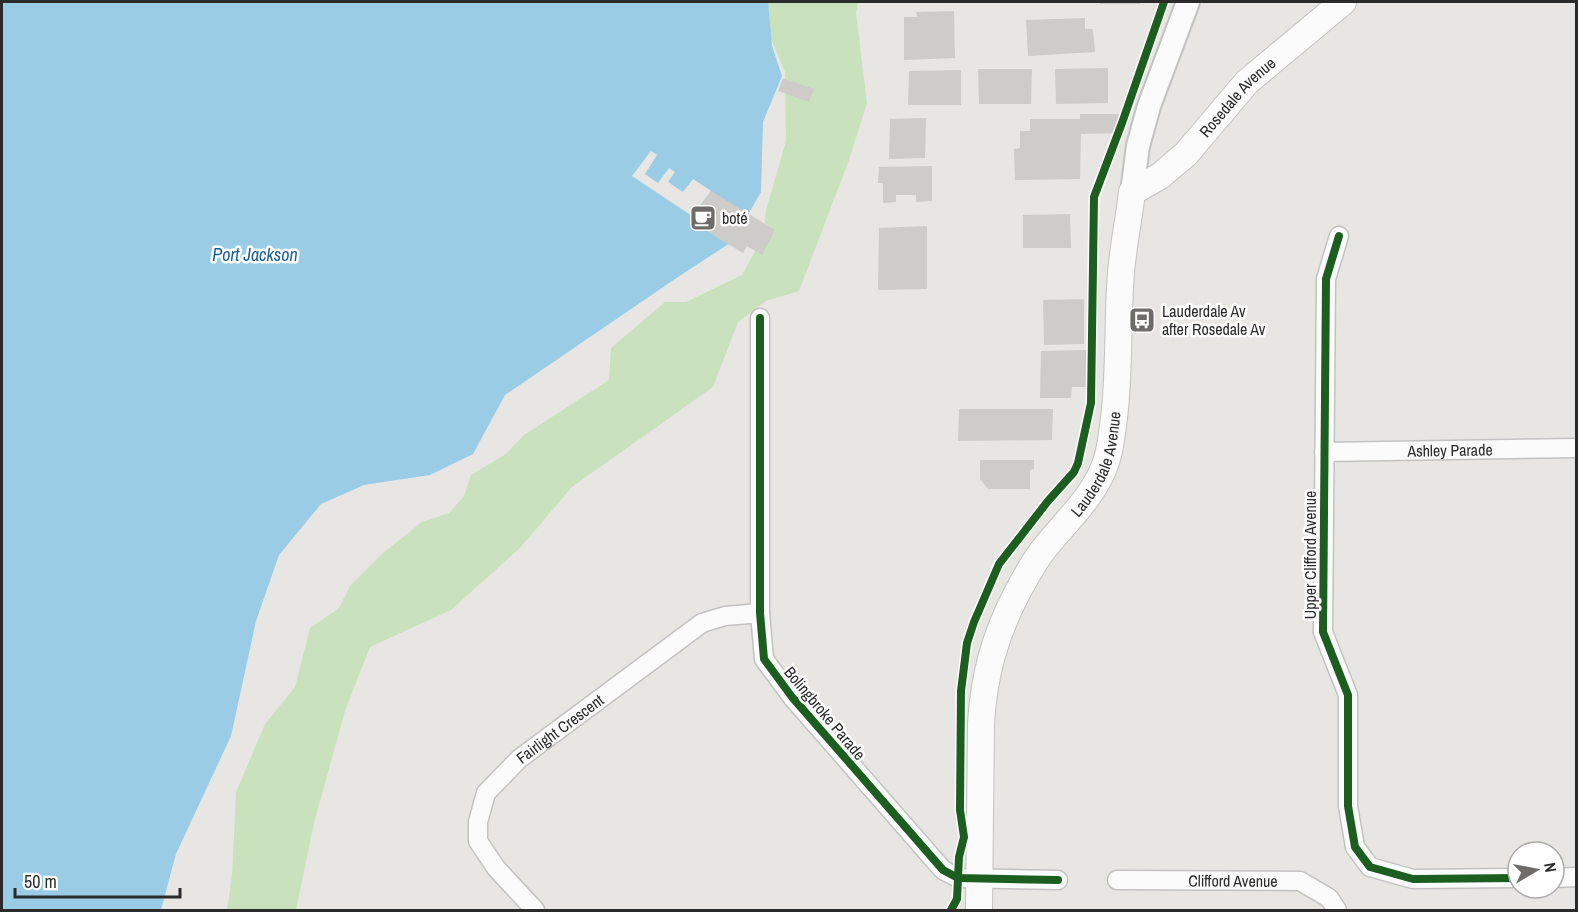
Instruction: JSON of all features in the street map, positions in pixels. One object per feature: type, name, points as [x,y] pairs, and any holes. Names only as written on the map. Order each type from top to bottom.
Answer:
[{"type":"main road","name":"Rosedale Avenue","points":[[1132,192],[1160,176],[1186,154],[1247,82],[1343,2]]},
{"type":"main road","name":"Lauderdale Avenue","points":[[979,910],[981,723],[990,657],[1000,630],[1027,575],[1042,552],[1081,505],[1100,477],[1106,462],[1111,443],[1118,390],[1121,273],[1132,192]]},
{"type":"street","name":"Lauderdale Avenue","points":[[1132,192],[1138,146],[1149,106],[1188,2]]},
{"type":"street","name":"Upper Clifford Avenue","points":[[1339,236],[1326,279],[1323,632],[1348,695],[1348,806],[1355,847],[1370,867],[1413,879],[1506,878]]},
{"type":"street","name":"Bolingbroke Parade","points":[[760,318],[760,613],[764,659],[792,697],[943,870],[958,878],[1058,880]]},
{"type":"street","name":"Ashley Parade","points":[[1324,452],[1576,448]]},
{"type":"street","name":"Fairlight Crescent","points":[[535,910],[496,868],[478,841],[478,822],[486,793],[519,759],[702,623],[725,616],[760,613]]},
{"type":"street","name":"Clifford Avenue","points":[[1116,880],[1300,880],[1329,898],[1337,910]]},
{"type":"green space","points":[[762,2],[858,2],[856,13],[867,103],[849,160],[799,291],[766,301],[738,322],[713,387],[572,487],[520,548],[451,610],[370,647],[345,711],[314,823],[296,910],[227,910],[232,875],[236,792],[265,724],[295,687],[310,628],[339,608],[350,586],[384,552],[422,522],[449,513],[464,496],[471,475],[506,454],[524,435],[609,380],[611,348],[665,302],[686,302],[742,275],[764,235],[766,210],[786,141],[785,72],[765,25]]},
{"type":"water","name":"Port Jackson","points":[[2,2],[768,2],[772,46],[782,76],[763,122],[761,192],[733,241],[505,395],[473,454],[430,475],[364,485],[321,504],[279,555],[256,621],[231,736],[176,854],[161,910],[2,910]]},
{"type":"pier","points":[[651,151],[657,155],[645,174],[658,183],[669,168],[675,172],[668,182],[683,192],[693,179],[711,191],[692,216],[632,176]]},
{"type":"building","points":[[1100,2],[1140,2],[1140,4],[1100,4]]},
{"type":"building","points":[[954,11],[955,58],[904,60],[904,17],[917,17],[916,12]]},
{"type":"building","points":[[1085,18],[1085,29],[1093,29],[1095,52],[1028,56],[1026,20]]},
{"type":"building","points":[[1108,68],[1108,103],[1056,104],[1055,69]]},
{"type":"building","points":[[978,69],[1032,69],[1031,104],[979,104]]},
{"type":"building","points":[[961,70],[961,105],[908,105],[909,71]]},
{"type":"building","points":[[783,78],[814,89],[809,102],[778,91]]},
{"type":"building","points":[[1080,114],[1119,114],[1117,133],[1081,134],[1080,179],[1015,180],[1014,149],[1020,148],[1020,131],[1030,131],[1030,119],[1080,119]]},
{"type":"building","points":[[926,118],[925,158],[889,159],[890,119]]},
{"type":"building","points":[[932,166],[932,201],[916,202],[916,195],[896,195],[896,202],[883,203],[883,183],[878,183],[879,167]]},
{"type":"building","points":[[711,191],[775,230],[762,255],[747,246],[743,253],[690,221]]},
{"type":"building","points":[[1070,214],[1071,248],[1023,248],[1023,215]]},
{"type":"building","points":[[927,226],[927,289],[878,290],[879,228]]},
{"type":"building","points":[[1084,299],[1084,344],[1044,345],[1043,300]]},
{"type":"building","points":[[1088,350],[1087,387],[1072,387],[1071,398],[1040,398],[1041,351]]},
{"type":"building","points":[[959,409],[1053,409],[1052,440],[958,441]]},
{"type":"building","points":[[980,460],[1034,460],[1034,469],[1030,470],[1030,489],[988,489],[980,479]]},
{"type":"cycle path","points":[[951,910],[957,899],[959,857],[964,837],[960,810],[961,691],[967,643],[999,564],[1048,501],[1074,472],[1078,463],[1091,403],[1094,197],[1164,2]]},
{"type":"cycle path","points":[[1339,236],[1326,279],[1323,632],[1348,695],[1348,806],[1355,847],[1370,867],[1413,879],[1506,878]]},
{"type":"cycle path","points":[[760,318],[760,613],[764,659],[792,697],[943,870],[958,878],[1058,880]]},
{"type":"place","name":"boté","points":[[703,218]]},
{"type":"place","name":"Lauderdale Av after Rosedale Av","points":[[1142,320]]}]
